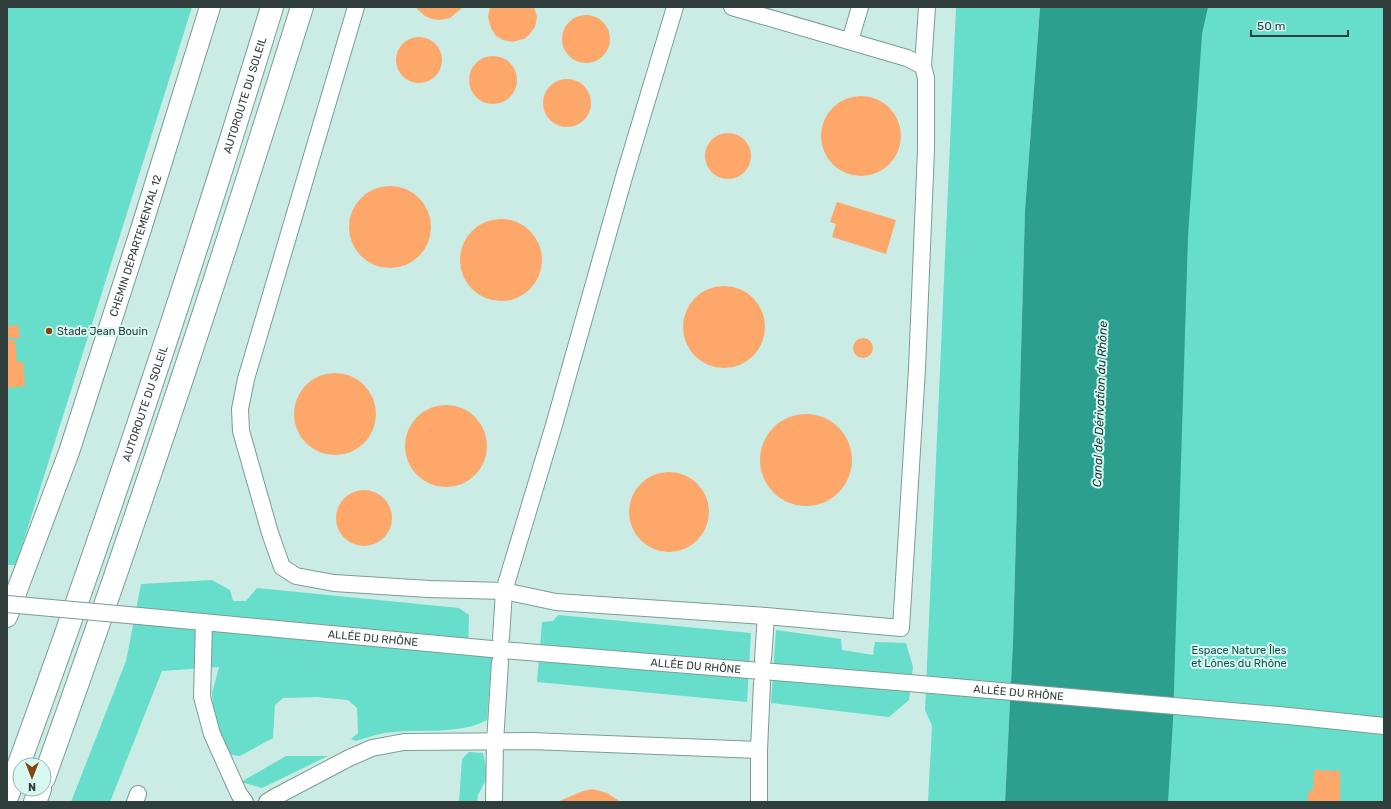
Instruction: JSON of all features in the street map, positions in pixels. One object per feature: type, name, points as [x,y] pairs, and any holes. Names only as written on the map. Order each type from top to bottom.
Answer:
[{"type":"highway","name":"AUTOROUTE DU SOLEIL","points":[[7,796],[67,629],[164,346],[272,7]]},
{"type":"highway","points":[[51,757],[160,446],[233,227],[302,7]]},
{"type":"main road","name":"CHEMIN DÉPARTEMENTAL 12","points":[[7,617],[69,452],[141,229],[210,7]]},
{"type":"street","points":[[356,7],[246,379],[240,409],[241,431],[270,533],[282,567],[296,576],[334,583],[429,589],[504,591],[556,602],[766,616],[901,628],[916,376],[925,173],[926,78],[923,66],[927,7]]},
{"type":"street","points":[[502,638],[504,591],[552,432],[624,177],[675,7]]},
{"type":"street","points":[[732,7],[907,58],[923,66]]},
{"type":"street","points":[[850,41],[860,7]]},
{"type":"street","name":"ALLÉE DU RHÔNE","points":[[7,604],[502,650],[908,683],[1384,726]]},
{"type":"street","points":[[763,659],[766,616]]},
{"type":"street","points":[[204,622],[202,696],[212,734],[239,794],[245,802]]},
{"type":"street","points":[[494,802],[495,742],[500,662]]},
{"type":"street","points":[[758,802],[762,683]]},
{"type":"street","points":[[267,802],[349,758],[372,748],[404,742],[531,741],[759,750]]},
{"type":"green space","name":"Stade Jean Bouin","points":[[7,7],[192,7],[16,565],[7,565]]},
{"type":"green space","points":[[956,7],[1040,7],[1025,210],[1013,642],[1005,802],[928,802],[932,726],[925,710]]},
{"type":"green space","name":"Espace Nature Îles et Lônes du Rhône","points":[[1131,7],[1384,7],[1384,802],[1088,802]]},
{"type":"green space","points":[[212,580],[230,590],[233,601],[246,601],[257,588],[459,608],[469,615],[468,654],[492,655],[487,720],[463,728],[437,731],[384,733],[355,741],[351,739],[358,733],[357,708],[348,700],[317,697],[283,698],[275,705],[273,738],[240,756],[224,754],[214,725],[212,693],[219,667],[162,671],[110,802],[71,802],[126,661],[141,584]]},
{"type":"green space","points":[[558,615],[751,633],[747,702],[537,682],[542,622],[553,621]]},
{"type":"green space","points":[[776,630],[841,639],[842,650],[873,655],[875,642],[906,643],[913,667],[909,700],[889,717],[771,703]]},
{"type":"green space","points":[[469,752],[483,753],[488,776],[478,795],[477,802],[459,802],[462,759]]},
{"type":"green space","points":[[286,756],[328,756],[262,788],[241,782]]},
{"type":"water","name":"Canal de Dérivation du Rhône","points":[[1040,7],[1208,7],[1202,34],[1188,236],[1173,721],[1168,802],[1005,802],[1013,642],[1025,210]]},
{"type":"building","points":[[415,7],[463,7],[450,18],[439,20],[425,16]]},
{"type":"building","points":[[490,7],[534,7],[537,17],[535,27],[524,39],[512,42],[503,40],[496,36],[491,28],[488,17]]},
{"type":"building","points":[[581,15],[591,15],[600,19],[606,25],[610,34],[610,44],[606,53],[600,59],[591,63],[581,63],[572,59],[566,53],[562,44],[562,34],[566,25],[572,19]]},
{"type":"building","points":[[419,37],[432,41],[438,47],[442,60],[438,73],[432,79],[419,83],[406,79],[400,73],[396,60],[400,47],[406,41]]},
{"type":"building","points":[[493,56],[502,58],[510,63],[515,71],[517,80],[515,89],[510,97],[502,102],[493,104],[484,102],[476,97],[471,89],[469,80],[471,71],[476,63],[484,58]]},
{"type":"building","points":[[562,79],[572,79],[584,86],[591,98],[591,108],[584,120],[572,127],[562,127],[554,123],[547,116],[543,108],[543,98],[547,90],[554,83]]},
{"type":"building","points":[[853,96],[869,96],[890,107],[901,128],[901,144],[890,165],[869,176],[853,176],[839,170],[832,165],[827,158],[821,144],[821,128],[827,114],[832,107],[839,102]]},
{"type":"building","points":[[733,133],[745,139],[750,147],[750,165],[745,173],[737,178],[723,179],[711,173],[706,165],[705,151],[711,139],[719,134]]},
{"type":"building","points":[[390,186],[406,189],[419,198],[428,211],[431,227],[428,243],[419,256],[406,265],[390,268],[374,265],[361,256],[352,243],[349,227],[352,211],[361,198],[374,189]]},
{"type":"building","points":[[837,202],[896,220],[886,254],[832,237],[836,224],[830,222]]},
{"type":"building","points":[[501,219],[517,222],[530,231],[539,244],[542,260],[539,276],[530,289],[517,298],[501,301],[485,298],[472,289],[463,276],[460,260],[463,244],[472,231],[485,222]]},
{"type":"building","points":[[724,286],[740,290],[753,298],[761,311],[765,327],[761,343],[753,356],[740,364],[724,368],[708,364],[695,356],[687,343],[683,327],[687,311],[695,298],[708,290]]},
{"type":"building","points":[[18,325],[20,338],[7,338],[7,326]]},
{"type":"building","points":[[863,338],[870,341],[873,348],[870,355],[863,358],[856,355],[853,348],[856,341]]},
{"type":"building","points":[[7,340],[15,340],[17,362],[23,362],[25,386],[7,388]]},
{"type":"building","points":[[335,373],[351,376],[364,385],[373,398],[376,414],[373,430],[364,443],[351,452],[335,455],[319,452],[306,443],[297,430],[294,414],[297,398],[306,385],[319,376]]},
{"type":"building","points":[[446,405],[462,408],[475,417],[484,430],[487,446],[484,462],[475,475],[462,484],[446,487],[430,484],[417,475],[408,462],[405,446],[408,430],[417,417],[430,408]]},
{"type":"building","points":[[806,414],[824,417],[839,427],[849,442],[852,460],[849,478],[839,493],[824,503],[806,506],[788,503],[773,493],[763,478],[760,460],[763,442],[773,427],[788,417]]},
{"type":"building","points":[[669,472],[684,475],[697,484],[706,497],[709,512],[706,527],[697,540],[684,549],[669,552],[654,549],[641,540],[632,527],[629,512],[632,497],[641,484],[654,475]]},
{"type":"building","points":[[358,490],[370,490],[384,498],[392,512],[390,529],[384,538],[370,546],[358,546],[348,541],[341,534],[336,524],[336,512],[341,502],[348,495]]},
{"type":"building","points":[[1315,770],[1340,771],[1340,802],[1308,802],[1308,791],[1313,791]]},
{"type":"building","points":[[593,789],[607,793],[621,802],[557,802],[583,791]]},
{"type":"place","name":"Stade Jean Bouin","points":[[49,331]]}]
